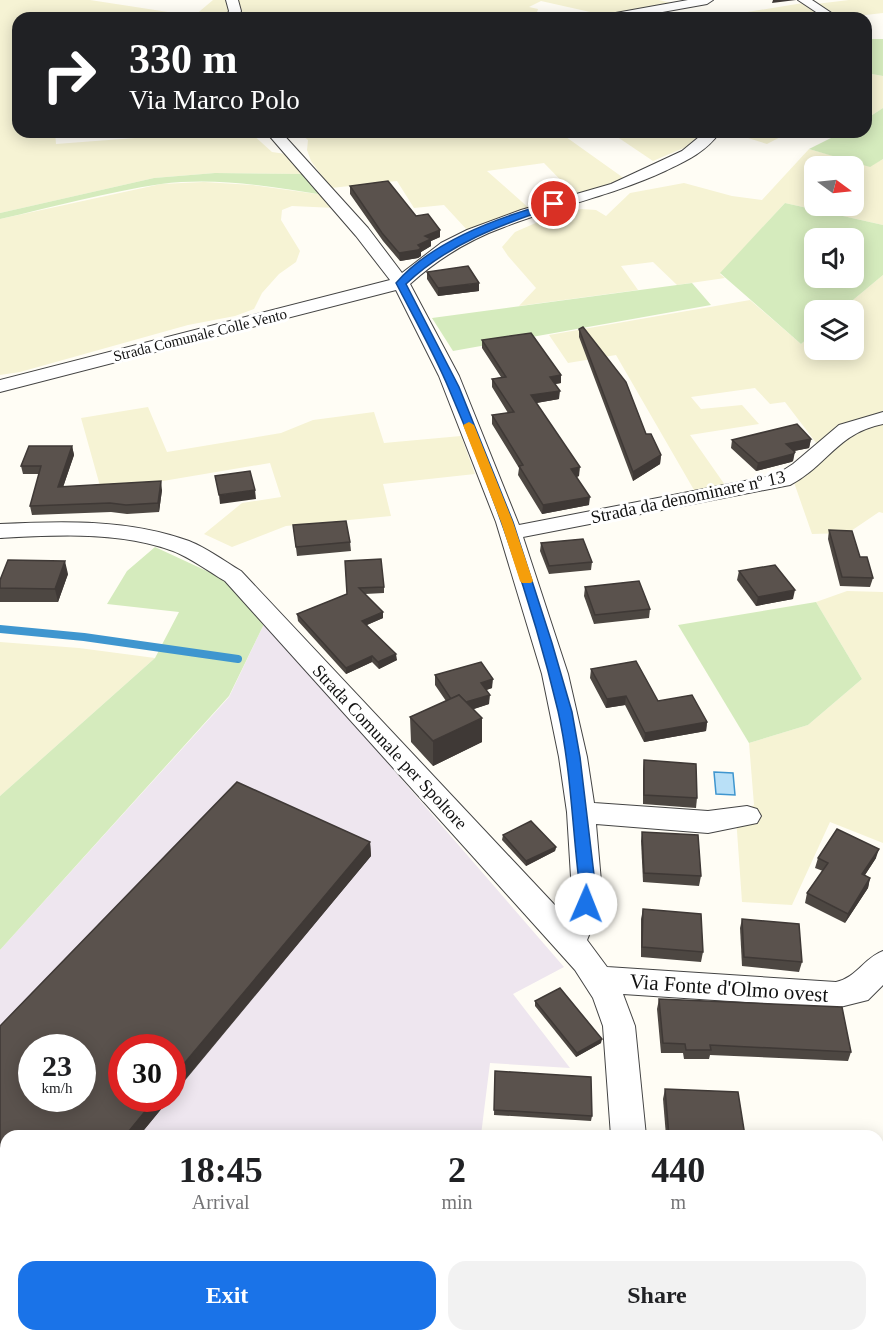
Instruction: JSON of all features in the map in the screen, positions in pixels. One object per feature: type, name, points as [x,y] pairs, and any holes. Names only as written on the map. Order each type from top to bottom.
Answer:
[{"type":"street","points":[[642,12],[707,0]]},
{"type":"street","points":[[804,0],[823,12]]},
{"type":"street","points":[[278,138],[362,232],[401,283],[449,376],[511,533],[565,712],[581,812],[587,893],[583,913],[570,942]]},
{"type":"street","points":[[401,283],[428,259],[471,235],[531,211],[618,187],[690,153],[708,138]]},
{"type":"street","name":"Strada Comunale Colle Vento","points":[[0,386],[401,283]]},
{"type":"street","name":"Strada da denominare nº 13","points":[[511,533],[782,480],[798,472],[839,433],[856,424],[883,418]]},
{"type":"street","name":"Strada Comunale per Spoltore","points":[[0,531],[50,529],[113,531],[181,547],[232,576],[570,942],[599,979],[616,1013],[619,1026],[628,1130]]},
{"type":"street","points":[[581,812],[708,822],[747,816]]},
{"type":"street","name":"Via Fonte d'Olmo ovest","points":[[599,979],[836,995],[857,991],[883,964]]},
{"type":"shaded area","points":[[0,0],[90,0],[168,12],[12,12],[12,138],[56,138],[56,144],[135,138],[257,138],[272,152],[286,154],[304,174],[215,173],[154,178],[0,213]]},
{"type":"shaded area","points":[[213,0],[659,0],[676,4],[631,12],[590,12],[541,1],[529,7],[538,9],[537,12],[199,12]]},
{"type":"shaded area","points":[[849,0],[883,0],[883,13],[829,12],[816,4]]},
{"type":"shaded area","points":[[803,3],[818,12],[748,12]]},
{"type":"shaded area","points":[[872,74],[883,76],[883,108],[872,115]]},
{"type":"shaded area","points":[[306,138],[567,138],[625,179],[576,196],[544,163],[487,171],[530,209],[468,231],[444,205],[414,208],[397,181],[331,188],[311,161],[307,150],[308,140]]},
{"type":"shaded area","points":[[619,138],[696,138],[686,147],[653,161]]},
{"type":"shaded area","points":[[748,138],[778,138],[767,144]]},
{"type":"shaded area","points":[[809,149],[834,156],[804,156],[804,207],[785,203],[720,274],[725,278],[677,285],[653,262],[621,266],[638,290],[519,306],[536,288],[502,247],[515,232],[554,215],[581,209],[596,210],[606,216],[630,193],[684,183],[732,196],[762,200]]},
{"type":"shaded area","points":[[883,159],[883,225],[843,216],[864,216],[864,164],[870,166]]},
{"type":"shaded area","points":[[204,182],[253,185],[324,195],[335,208],[292,206],[282,210],[281,220],[300,251],[296,262],[279,274],[262,293],[254,309],[235,316],[188,325],[20,372],[0,375],[0,219],[161,184]]},
{"type":"shaded area","points":[[883,275],[883,513],[879,512],[848,533],[812,534],[790,471],[817,444],[785,402],[770,404],[755,388],[691,397],[701,409],[742,405],[759,424],[690,435],[725,485],[694,490],[616,355],[568,363],[549,335],[750,300],[801,344],[804,341],[804,360],[864,360],[864,300],[853,300]]},
{"type":"shaded area","points":[[148,407],[167,452],[281,433],[313,420],[374,412],[384,443],[461,436],[475,474],[383,484],[391,516],[286,526],[232,547],[204,534],[242,503],[281,497],[270,463],[163,481],[100,486],[81,418]]},
{"type":"shaded area","points":[[847,591],[883,592],[883,843],[830,822],[792,905],[742,902],[736,817],[754,805],[749,743],[808,725],[862,679],[816,602]]},
{"type":"shaded area","points":[[264,624],[564,967],[513,994],[570,1068],[490,1063],[482,1130],[0,1130],[0,950],[229,697]]},
{"type":"shaded area","points":[[0,642],[79,648],[155,658],[0,796]]},
{"type":"green space","points":[[872,39],[883,39],[883,76],[872,74]]},
{"type":"green space","points":[[883,108],[883,159],[870,167],[864,165],[864,156],[833,156],[809,149],[831,138],[872,138],[872,115]]},
{"type":"green space","points":[[215,173],[304,174],[324,195],[284,188],[222,182],[181,182],[121,191],[0,219],[0,213],[154,178]]},
{"type":"green space","points":[[785,203],[804,207],[804,216],[843,216],[883,225],[883,275],[853,300],[804,300],[804,341],[801,344],[720,273]]},
{"type":"green space","points":[[692,283],[711,305],[453,351],[432,318]]},
{"type":"green space","points":[[155,547],[224,579],[264,624],[229,696],[0,950],[0,796],[155,658],[179,612],[107,604],[127,571]]},
{"type":"green space","points":[[816,602],[862,679],[808,725],[749,743],[678,625]]},
{"type":"water","points":[[714,772],[733,773],[735,795],[716,794]]},
{"type":"building","points":[[388,181],[416,216],[428,214],[440,230],[425,236],[431,239],[418,245],[421,248],[418,250],[399,253],[382,233],[350,186]]},
{"type":"building","points":[[468,266],[479,283],[438,288],[427,272]]},
{"type":"building","points":[[583,327],[626,382],[646,434],[651,434],[661,455],[633,472],[579,329]]},
{"type":"building","points":[[531,333],[561,375],[550,377],[560,391],[531,395],[580,467],[571,469],[590,497],[543,505],[519,466],[523,465],[492,415],[514,412],[492,379],[506,377],[482,340]]},
{"type":"building","points":[[797,424],[811,439],[786,444],[795,452],[793,454],[758,463],[732,440]]},
{"type":"building","points":[[29,446],[72,446],[58,487],[161,481],[158,503],[30,506],[41,466],[21,466]]},
{"type":"building","points":[[250,471],[255,490],[219,495],[215,476]]},
{"type":"building","points":[[346,521],[350,542],[296,547],[293,525]]},
{"type":"building","points":[[829,530],[852,531],[860,557],[867,557],[873,578],[842,577]]},
{"type":"building","points":[[583,539],[592,562],[549,566],[541,543]]},
{"type":"building","points":[[381,559],[384,587],[359,588],[383,612],[362,621],[396,654],[378,662],[372,656],[346,668],[297,614],[347,594],[345,561]]},
{"type":"building","points":[[8,560],[65,561],[55,589],[0,588],[0,580]]},
{"type":"building","points":[[775,565],[795,590],[758,597],[739,571]]},
{"type":"building","points":[[639,581],[650,609],[595,615],[585,587]]},
{"type":"building","points":[[636,661],[658,701],[692,695],[707,722],[645,733],[626,696],[607,699],[591,669]]},
{"type":"building","points":[[481,662],[493,679],[481,683],[490,695],[466,702],[459,695],[451,699],[435,675]]},
{"type":"building","points":[[459,695],[482,718],[433,741],[410,717]]},
{"type":"building","points":[[644,760],[696,764],[697,798],[644,795]]},
{"type":"building","points":[[237,782],[370,842],[186,1061],[186,1034],[108,1034],[108,1112],[145,1112],[130,1130],[0,1130],[0,1026]]},
{"type":"building","points":[[531,821],[556,847],[526,861],[503,835]]},
{"type":"building","points":[[837,829],[879,849],[862,874],[870,878],[848,914],[807,893],[828,863],[818,858]]},
{"type":"building","points":[[642,832],[698,835],[701,876],[644,873]]},
{"type":"building","points":[[643,909],[701,914],[703,952],[642,947]]},
{"type":"building","points":[[742,919],[799,924],[802,962],[744,957]]},
{"type":"building","points":[[560,988],[602,1039],[577,1053],[535,1001]]},
{"type":"building","points":[[659,999],[842,1007],[851,1052],[710,1045],[711,1050],[686,1050],[685,1044],[663,1043]]},
{"type":"building","points":[[495,1071],[591,1077],[592,1116],[494,1110]]},
{"type":"building","points":[[665,1089],[738,1092],[744,1130],[668,1130]]},
{"type":"waterway","points":[[0,629],[84,637],[238,659]]},
{"type":"slow traffic","points":[[469,425],[507,522],[526,581]]},
{"type":"route","points":[[554,204],[511,218],[463,239],[422,263],[401,283],[445,367],[507,522],[546,643],[565,712],[573,757],[581,812],[587,883],[586,904]]}]
